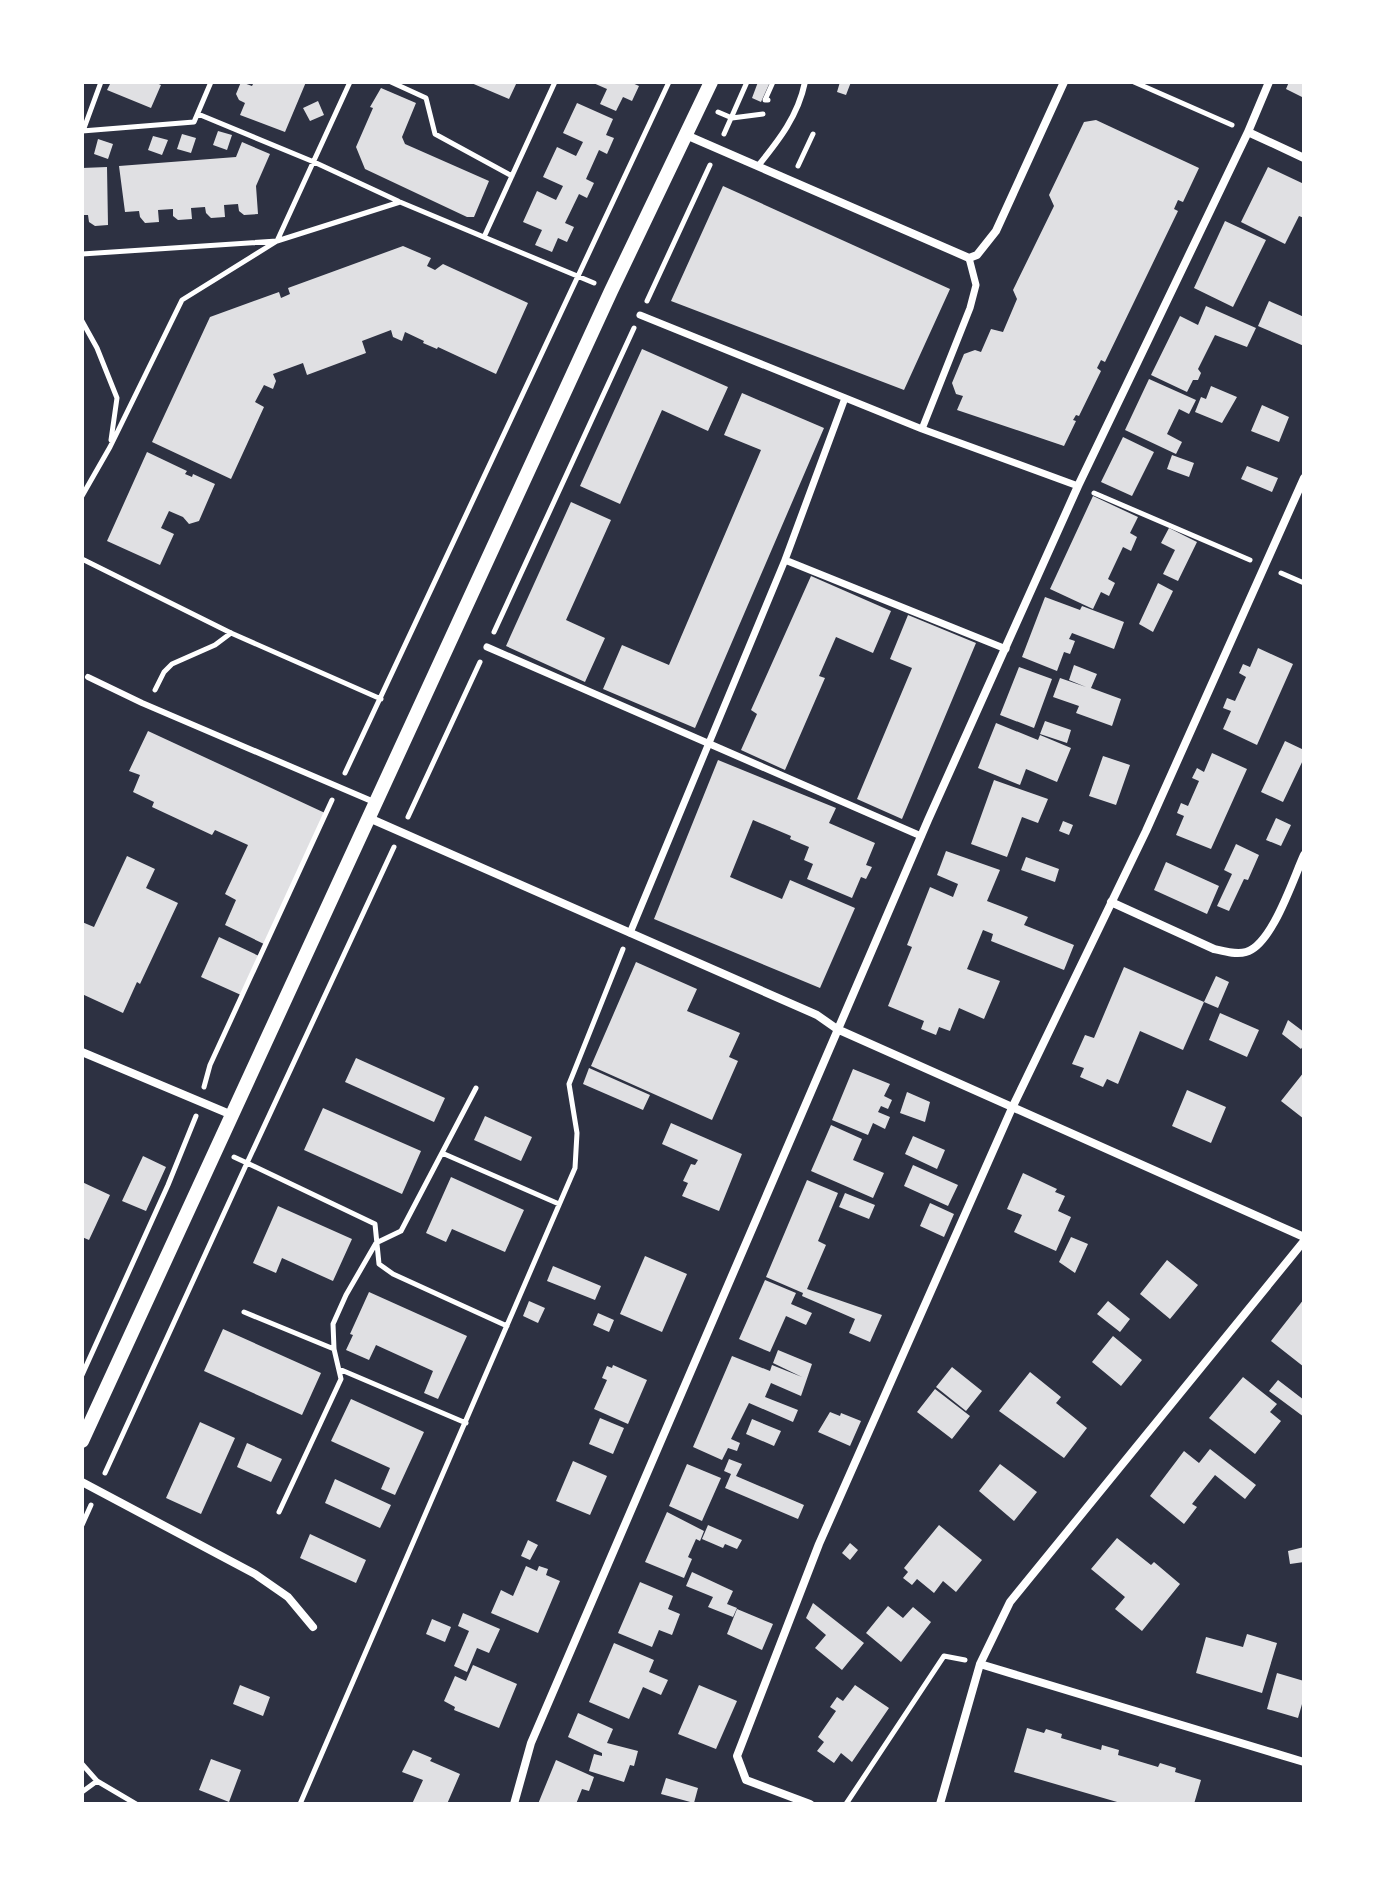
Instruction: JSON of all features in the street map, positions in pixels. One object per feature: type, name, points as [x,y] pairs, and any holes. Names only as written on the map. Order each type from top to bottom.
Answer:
[{"type":"street","points":[[82,1441],[611,291],[711,82]]},
{"type":"street","points":[[686,135],[969,258],[977,255],[996,231],[1064,82]]},
{"type":"street","points":[[514,1804],[531,1743],[921,836],[1078,486],[1269,82]]},
{"type":"street","points":[[1248,132],[1304,158]]},
{"type":"street","points":[[922,429],[973,296],[976,285],[969,258]]},
{"type":"street","points":[[640,315],[922,429],[1078,486]]},
{"type":"street","points":[[630,933],[785,560],[845,398]]},
{"type":"street","points":[[810,1804],[746,1780],[737,1756],[819,1544],[1012,1108],[1111,902],[1304,478]]},
{"type":"street","points":[[785,560],[1006,649]]},
{"type":"street","points":[[487,647],[921,836]]},
{"type":"street","points":[[369,818],[817,1015],[837,1029],[1304,1239],[1010,1602],[980,1664],[940,1804]]},
{"type":"street","points":[[1111,902],[1214,949],[1246,953],[1259,944],[1271,928],[1304,855]]},
{"type":"street","points":[[82,1052],[232,1115]]},
{"type":"street","points":[[82,1482],[255,1574],[288,1597],[313,1627]]},
{"type":"street","points":[[980,1664],[1304,1762]]},
{"type":"lane","points":[[758,166],[797,111],[805,82]]},
{"type":"lane","points":[[88,677],[376,803]]},
{"type":"path","points":[[101,82],[82,131],[194,122],[211,82]]},
{"type":"path","points":[[82,496],[110,447],[182,300],[277,241],[350,82]]},
{"type":"path","points":[[391,82],[426,98],[435,134],[512,176]]},
{"type":"path","points":[[484,237],[555,82]]},
{"type":"path","points":[[82,1375],[189,1137],[210,1065],[669,82]]},
{"type":"path","points":[[768,100],[765,100],[773,82]]},
{"type":"path","points":[[1134,82],[1248,132]]},
{"type":"path","points":[[722,102],[718,112],[732,118],[763,114]]},
{"type":"path","points":[[198,114],[611,291]]},
{"type":"path","points":[[792,180],[813,134]]},
{"type":"path","points":[[82,254],[277,241],[400,202]]},
{"type":"path","points":[[82,321],[97,348],[117,398],[110,447]]},
{"type":"path","points":[[1078,486],[1304,583]]},
{"type":"path","points":[[82,559],[231,633],[381,699]]},
{"type":"path","points":[[142,703],[158,687],[164,672],[172,664],[215,645],[231,633]]},
{"type":"path","points":[[300,1804],[575,1168],[577,1133],[569,1084],[630,933]]},
{"type":"path","points":[[279,1512],[341,1379],[334,1349],[333,1324],[346,1295],[376,1243],[401,1231],[476,1088]]},
{"type":"path","points":[[442,1153],[559,1204]]},
{"type":"path","points":[[82,1525],[247,1163],[375,1224],[379,1264],[393,1274],[507,1326]]},
{"type":"path","points":[[244,1312],[334,1349]]},
{"type":"path","points":[[338,1369],[466,1423]]},
{"type":"path","points":[[846,1804],[944,1656],[980,1664]]},
{"type":"path","points":[[82,1764],[97,1781],[136,1804]]},
{"type":"path","points":[[82,1792],[97,1781]]},
{"type":"building","points":[[111,82],[154,82],[161,85],[151,108],[107,90]]},
{"type":"building","points":[[241,82],[252,86],[254,82],[306,82],[285,132],[240,115],[245,103],[236,94]]},
{"type":"building","points":[[469,82],[517,82],[509,99]]},
{"type":"building","points":[[591,82],[630,82],[639,86],[632,101],[623,97],[616,111],[600,104],[607,89]]},
{"type":"building","points":[[758,82],[770,82],[761,102],[752,98]]},
{"type":"building","points":[[840,82],[851,82],[846,95],[837,92]]},
{"type":"building","points":[[1289,82],[1304,82],[1304,98],[1286,89]]},
{"type":"building","points":[[381,88],[416,103],[402,137],[405,144],[489,181],[474,217],[467,217],[365,169],[356,147],[373,108],[370,107]]},
{"type":"building","points":[[318,101],[324,115],[310,121],[303,108]]},
{"type":"building","points":[[577,103],[613,119],[606,135],[614,138],[607,154],[599,150],[586,179],[594,183],[587,198],[579,194],[565,223],[574,227],[567,242],[558,238],[552,252],[535,245],[542,230],[523,222],[537,191],[556,200],[563,186],[543,177],[557,147],[576,156],[583,142],[563,133]]},
{"type":"building","points":[[1096,120],[1199,168],[1183,202],[1178,200],[1174,209],[1178,211],[1105,362],[1101,360],[1097,368],[1101,371],[1079,416],[1076,415],[1073,420],[1076,421],[1064,446],[957,410],[963,396],[956,394],[952,383],[964,354],[975,350],[981,352],[991,329],[1003,332],[1017,299],[1013,290],[1054,206],[1049,195],[1084,122]]},
{"type":"building","points":[[218,131],[232,135],[227,150],[213,145]]},
{"type":"building","points":[[182,134],[196,138],[191,153],[177,149]]},
{"type":"building","points":[[153,136],[168,140],[162,155],[148,150]]},
{"type":"building","points":[[98,139],[113,144],[108,159],[94,154]]},
{"type":"building","points":[[242,142],[270,154],[256,186],[258,214],[244,215],[239,211],[238,204],[224,205],[225,217],[211,218],[205,207],[191,208],[192,219],[178,220],[173,216],[173,209],[158,210],[159,222],[145,223],[139,211],[125,212],[119,166],[236,157]]},
{"type":"building","points":[[107,167],[108,225],[95,226],[89,222],[88,215],[82,215],[82,168]]},
{"type":"building","points":[[1268,167],[1304,184],[1304,218],[1299,216],[1285,244],[1241,222]]},
{"type":"building","points":[[723,186],[950,289],[904,390],[671,301]]},
{"type":"building","points":[[1225,221],[1266,240],[1233,307],[1194,288]]},
{"type":"building","points":[[403,246],[431,258],[427,266],[435,270],[443,264],[528,303],[496,374],[423,343],[405,332],[402,341],[393,337],[391,330],[362,341],[366,353],[307,375],[303,363],[273,374],[276,381],[273,389],[264,385],[255,402],[264,407],[231,479],[152,442],[210,317],[279,292],[281,298],[290,294],[288,288]]},
{"type":"building","points":[[1269,301],[1304,317],[1304,346],[1258,326]]},
{"type":"building","points":[[1206,306],[1256,328],[1247,347],[1215,335],[1198,369],[1201,373],[1198,380],[1193,380],[1187,392],[1151,375],[1180,316],[1198,325]]},
{"type":"building","points":[[642,349],[728,387],[708,431],[662,410],[620,504],[580,486]]},
{"type":"building","points":[[1149,379],[1196,400],[1189,414],[1179,409],[1167,434],[1182,442],[1176,454],[1125,430]]},
{"type":"building","points":[[1211,386],[1237,397],[1222,423],[1195,412],[1201,397],[1206,399]]},
{"type":"building","points":[[742,393],[824,428],[695,728],[603,689],[622,645],[669,665],[761,450],[724,435]]},
{"type":"building","points":[[1262,405],[1289,417],[1279,442],[1251,431]]},
{"type":"building","points":[[1123,437],[1154,452],[1132,496],[1101,482]]},
{"type":"building","points":[[147,452],[187,471],[185,474],[192,477],[193,474],[215,484],[199,521],[189,524],[183,517],[169,511],[161,528],[174,534],[160,565],[107,541]]},
{"type":"building","points":[[1172,455],[1194,463],[1189,477],[1167,469]]},
{"type":"building","points":[[1247,466],[1278,478],[1272,492],[1241,479]]},
{"type":"building","points":[[1093,496],[1138,517],[1130,533],[1137,537],[1131,551],[1123,547],[1108,579],[1115,583],[1109,596],[1101,592],[1093,609],[1050,589]]},
{"type":"building","points":[[571,502],[611,520],[566,620],[605,638],[585,682],[506,646]]},
{"type":"building","points":[[1169,528],[1197,542],[1178,581],[1163,574],[1175,550],[1161,543]]},
{"type":"building","points":[[811,576],[891,611],[873,653],[836,637],[819,676],[825,678],[785,770],[741,750],[757,714],[751,710]]},
{"type":"building","points":[[1158,583],[1173,591],[1153,632],[1139,624]]},
{"type":"building","points":[[1045,597],[1080,610],[1082,606],[1124,622],[1114,649],[1072,633],[1069,639],[1075,641],[1070,654],[1064,652],[1057,671],[1022,657]]},
{"type":"building","points":[[908,615],[976,643],[902,819],[857,799],[912,668],[890,659]]},
{"type":"building","points":[[1258,648],[1293,664],[1257,745],[1223,729],[1231,711],[1223,708],[1227,698],[1235,701],[1246,677],[1239,673],[1243,664],[1250,667]]},
{"type":"building","points":[[1074,665],[1097,674],[1091,688],[1121,699],[1112,726],[1076,713],[1079,706],[1053,697],[1060,678],[1086,687],[1069,680]]},
{"type":"building","points":[[1019,667],[1052,679],[1034,728],[1000,715]]},
{"type":"building","points":[[1045,721],[1071,730],[1067,743],[1040,734]]},
{"type":"building","points":[[996,723],[1038,740],[1040,735],[1071,748],[1057,782],[1026,769],[1020,785],[978,768]]},
{"type":"building","points":[[148,731],[325,813],[264,944],[225,925],[236,900],[225,894],[248,845],[215,830],[212,835],[152,807],[154,802],[133,792],[140,775],[129,771]]},
{"type":"building","points":[[1285,741],[1304,750],[1304,758],[1283,802],[1261,792]]},
{"type":"building","points":[[1212,753],[1247,769],[1211,849],[1176,835],[1184,816],[1177,813],[1181,803],[1188,806],[1199,781],[1192,778],[1197,768],[1204,772]]},
{"type":"building","points":[[1103,756],[1130,765],[1116,805],[1089,796]]},
{"type":"building","points":[[718,760],[836,808],[829,823],[875,843],[866,865],[872,867],[866,879],[861,877],[852,898],[807,879],[813,864],[804,860],[809,847],[753,820],[730,877],[782,899],[790,880],[855,908],[820,988],[654,919]]},
{"type":"building","points":[[994,780],[1048,799],[1038,823],[1022,817],[1007,857],[971,844]]},
{"type":"building","points":[[1276,818],[1291,825],[1281,846],[1266,840]]},
{"type":"building","points":[[1063,821],[1073,825],[1069,835],[1059,831]]},
{"type":"building","points":[[1236,844],[1259,855],[1229,911],[1217,906],[1232,874],[1224,870]]},
{"type":"building","points":[[946,851],[1000,870],[987,901],[1028,917],[1024,925],[1074,945],[1064,970],[991,941],[993,934],[983,930],[967,969],[1000,981],[984,1019],[959,1008],[950,1031],[939,1027],[936,1035],[921,1029],[924,1021],[888,1006],[912,947],[907,945],[930,887],[953,897],[958,884],[937,875]]},
{"type":"building","points":[[127,856],[155,869],[146,888],[178,903],[123,1013],[82,994],[82,922],[94,927]]},
{"type":"building","points":[[1026,857],[1059,869],[1055,882],[1021,870]]},
{"type":"building","points":[[1166,862],[1219,886],[1207,914],[1154,890]]},
{"type":"building","points":[[219,937],[259,956],[241,995],[201,977]]},
{"type":"building","points":[[636,962],[697,989],[687,1011],[740,1033],[729,1057],[738,1061],[712,1120],[591,1066]]},
{"type":"building","points":[[1124,967],[1204,1002],[1183,1050],[1140,1031],[1118,1084],[1107,1079],[1103,1087],[1080,1077],[1084,1068],[1072,1064],[1085,1035],[1094,1038]]},
{"type":"building","points":[[1216,976],[1229,982],[1218,1008],[1204,1002]]},
{"type":"building","points":[[1220,1013],[1259,1030],[1247,1057],[1209,1040]]},
{"type":"building","points":[[1288,1020],[1304,1032],[1301,1049],[1282,1034]]},
{"type":"building","points":[[356,1058],[445,1098],[434,1122],[345,1082]]},
{"type":"building","points":[[589,1068],[650,1095],[643,1110],[583,1084]]},
{"type":"building","points":[[853,1069],[890,1084],[884,1096],[892,1100],[888,1109],[881,1106],[878,1112],[890,1117],[885,1129],[873,1123],[868,1135],[832,1120]]},
{"type":"building","points":[[1304,1072],[1304,1119],[1281,1101]]},
{"type":"building","points":[[1187,1090],[1226,1107],[1211,1143],[1172,1126]]},
{"type":"building","points":[[907,1092],[930,1102],[925,1122],[900,1113]]},
{"type":"building","points":[[323,1108],[421,1151],[402,1194],[304,1150]]},
{"type":"building","points":[[485,1116],[532,1137],[521,1161],[474,1140]]},
{"type":"building","points":[[671,1123],[742,1154],[719,1211],[682,1196],[688,1183],[683,1181],[691,1164],[695,1165],[698,1160],[662,1144]]},
{"type":"building","points":[[831,1125],[862,1139],[853,1160],[884,1173],[873,1198],[811,1171]]},
{"type":"building","points":[[913,1136],[945,1150],[937,1169],[905,1154]]},
{"type":"building","points":[[143,1156],[166,1167],[146,1211],[122,1201]]},
{"type":"building","points":[[913,1165],[958,1185],[948,1206],[904,1186]]},
{"type":"building","points":[[1023,1173],[1065,1196],[1058,1211],[1071,1217],[1056,1251],[1014,1232],[1022,1215],[1007,1209]]},
{"type":"building","points":[[451,1177],[524,1210],[505,1252],[452,1229],[446,1242],[426,1233]]},
{"type":"building","points":[[807,1180],[838,1193],[818,1241],[826,1245],[807,1289],[882,1315],[870,1342],[849,1333],[855,1319],[766,1277]]},
{"type":"building","points":[[82,1182],[110,1195],[89,1240],[82,1237]]},
{"type":"building","points":[[845,1193],[875,1205],[869,1219],[839,1207]]},
{"type":"building","points":[[930,1203],[954,1214],[944,1237],[920,1226]]},
{"type":"building","points":[[278,1206],[352,1239],[333,1281],[282,1258],[276,1273],[253,1263]]},
{"type":"building","points":[[1071,1237],[1088,1244],[1075,1273],[1059,1262]]},
{"type":"building","points":[[645,1256],[687,1274],[662,1332],[620,1314]]},
{"type":"building","points":[[1167,1260],[1198,1285],[1170,1319],[1140,1294]]},
{"type":"building","points":[[553,1266],[601,1286],[595,1300],[547,1281]]},
{"type":"building","points":[[765,1280],[796,1293],[791,1304],[812,1313],[806,1325],[786,1316],[770,1352],[739,1339]]},
{"type":"building","points":[[369,1292],[467,1336],[438,1399],[424,1393],[433,1371],[376,1345],[369,1360],[346,1350]]},
{"type":"building","points":[[1304,1299],[1304,1367],[1271,1341]]},
{"type":"building","points":[[529,1301],[545,1308],[538,1323],[523,1316]]},
{"type":"building","points":[[1108,1301],[1130,1319],[1120,1332],[1097,1314]]},
{"type":"building","points":[[598,1313],[614,1320],[609,1332],[593,1325]]},
{"type":"building","points":[[223,1329],[321,1373],[302,1415],[204,1371]]},
{"type":"building","points":[[1113,1336],[1142,1360],[1121,1386],[1092,1362]]},
{"type":"building","points":[[778,1350],[812,1364],[801,1396],[771,1383],[765,1397],[798,1410],[793,1422],[749,1403],[731,1439],[740,1443],[737,1451],[728,1448],[722,1460],[693,1447],[732,1356],[770,1371],[772,1365],[802,1377],[773,1363]]},
{"type":"building","points":[[613,1365],[647,1380],[628,1424],[594,1409],[607,1380],[602,1378],[607,1366],[612,1368]]},
{"type":"building","points":[[952,1367],[982,1391],[966,1411],[936,1387]]},
{"type":"building","points":[[1030,1372],[1061,1397],[1056,1403],[1087,1428],[1064,1458],[999,1411]]},
{"type":"building","points":[[1243,1377],[1277,1404],[1270,1412],[1281,1421],[1255,1454],[1209,1418]]},
{"type":"building","points":[[1278,1380],[1304,1400],[1304,1417],[1269,1391]]},
{"type":"building","points":[[935,1389],[970,1416],[952,1439],[917,1412]]},
{"type":"building","points":[[351,1399],[424,1432],[395,1495],[381,1489],[390,1468],[331,1441]]},
{"type":"building","points":[[830,1412],[861,1421],[850,1446],[818,1432]]},
{"type":"building","points":[[600,1418],[624,1428],[613,1454],[589,1444]]},
{"type":"building","points":[[752,1419],[781,1431],[774,1446],[746,1434]]},
{"type":"building","points":[[200,1422],[235,1438],[201,1514],[166,1498]]},
{"type":"building","points":[[247,1443],[282,1459],[271,1482],[237,1467]]},
{"type":"building","points":[[1210,1449],[1256,1485],[1245,1499],[1215,1475],[1192,1504],[1197,1507],[1184,1524],[1150,1496],[1184,1451],[1199,1463]]},
{"type":"building","points":[[729,1459],[742,1464],[736,1476],[804,1505],[798,1519],[725,1488],[731,1474],[724,1471]]},
{"type":"building","points":[[573,1461],[607,1476],[590,1515],[556,1501]]},
{"type":"building","points":[[687,1464],[721,1478],[702,1521],[669,1506]]},
{"type":"building","points":[[1000,1464],[1037,1492],[1014,1521],[979,1491]]},
{"type":"building","points":[[335,1479],[391,1505],[380,1528],[325,1503]]},
{"type":"building","points":[[667,1512],[704,1531],[700,1541],[696,1539],[688,1557],[692,1559],[684,1578],[645,1562]]},
{"type":"building","points":[[708,1525],[742,1540],[737,1549],[725,1544],[723,1548],[702,1539]]},
{"type":"building","points":[[939,1525],[982,1560],[956,1592],[943,1581],[934,1593],[917,1579],[912,1585],[903,1578],[908,1572],[904,1568]]},
{"type":"building","points":[[310,1534],[366,1560],[356,1583],[300,1558]]},
{"type":"building","points":[[1117,1538],[1151,1565],[1154,1562],[1180,1584],[1142,1631],[1115,1609],[1125,1597],[1091,1569]]},
{"type":"building","points":[[528,1540],[538,1545],[530,1560],[521,1556]]},
{"type":"building","points":[[850,1543],[858,1550],[850,1560],[842,1553]]},
{"type":"building","points":[[1304,1547],[1304,1562],[1290,1564],[1288,1551]]},
{"type":"building","points":[[526,1566],[537,1571],[539,1566],[548,1569],[546,1575],[560,1581],[538,1633],[491,1613],[501,1590],[513,1596]]},
{"type":"building","points":[[692,1572],[733,1591],[727,1604],[737,1608],[733,1617],[708,1607],[713,1597],[686,1586]]},
{"type":"building","points":[[640,1582],[673,1596],[668,1609],[680,1614],[672,1635],[659,1630],[652,1647],[618,1633]]},
{"type":"building","points":[[813,1603],[864,1643],[842,1670],[815,1648],[826,1635],[806,1618]]},
{"type":"building","points":[[888,1606],[903,1618],[913,1607],[931,1622],[901,1662],[866,1633]]},
{"type":"building","points":[[737,1609],[773,1624],[762,1650],[727,1634]]},
{"type":"building","points":[[463,1613],[500,1629],[489,1653],[477,1648],[467,1672],[454,1666],[469,1631],[458,1626]]},
{"type":"building","points":[[432,1619],[451,1627],[445,1642],[426,1634]]},
{"type":"building","points":[[1247,1634],[1277,1643],[1262,1693],[1196,1673],[1206,1637],[1243,1647]]},
{"type":"building","points":[[614,1643],[654,1660],[649,1672],[668,1680],[661,1695],[643,1687],[629,1719],[589,1702]]},
{"type":"building","points":[[473,1665],[517,1684],[499,1728],[454,1710],[455,1707],[444,1701],[455,1676],[466,1681]]},
{"type":"building","points":[[1277,1673],[1304,1681],[1304,1697],[1298,1718],[1267,1709]]},
{"type":"building","points":[[240,1685],[270,1697],[263,1716],[233,1704]]},
{"type":"building","points":[[699,1685],[737,1701],[716,1749],[678,1734]]},
{"type":"building","points":[[855,1685],[889,1708],[852,1762],[841,1753],[834,1763],[817,1751],[824,1742],[818,1737],[836,1711],[830,1707],[837,1697],[843,1701]]},
{"type":"building","points":[[578,1713],[613,1729],[607,1743],[638,1751],[634,1766],[630,1765],[624,1782],[589,1771],[594,1754],[602,1756],[602,1753],[568,1737]]},
{"type":"building","points":[[1027,1728],[1044,1733],[1046,1729],[1062,1734],[1061,1738],[1101,1750],[1102,1745],[1119,1750],[1118,1755],[1158,1767],[1160,1763],[1176,1768],[1175,1772],[1201,1780],[1194,1804],[1124,1804],[1014,1772]]},
{"type":"building","points":[[413,1750],[460,1774],[447,1804],[412,1804],[423,1780],[402,1772]]},
{"type":"building","points":[[211,1759],[241,1770],[229,1802],[199,1790]]},
{"type":"building","points":[[556,1760],[594,1777],[589,1791],[582,1789],[576,1804],[538,1804]]},
{"type":"building","points":[[666,1778],[698,1788],[694,1803],[661,1794]]}]
